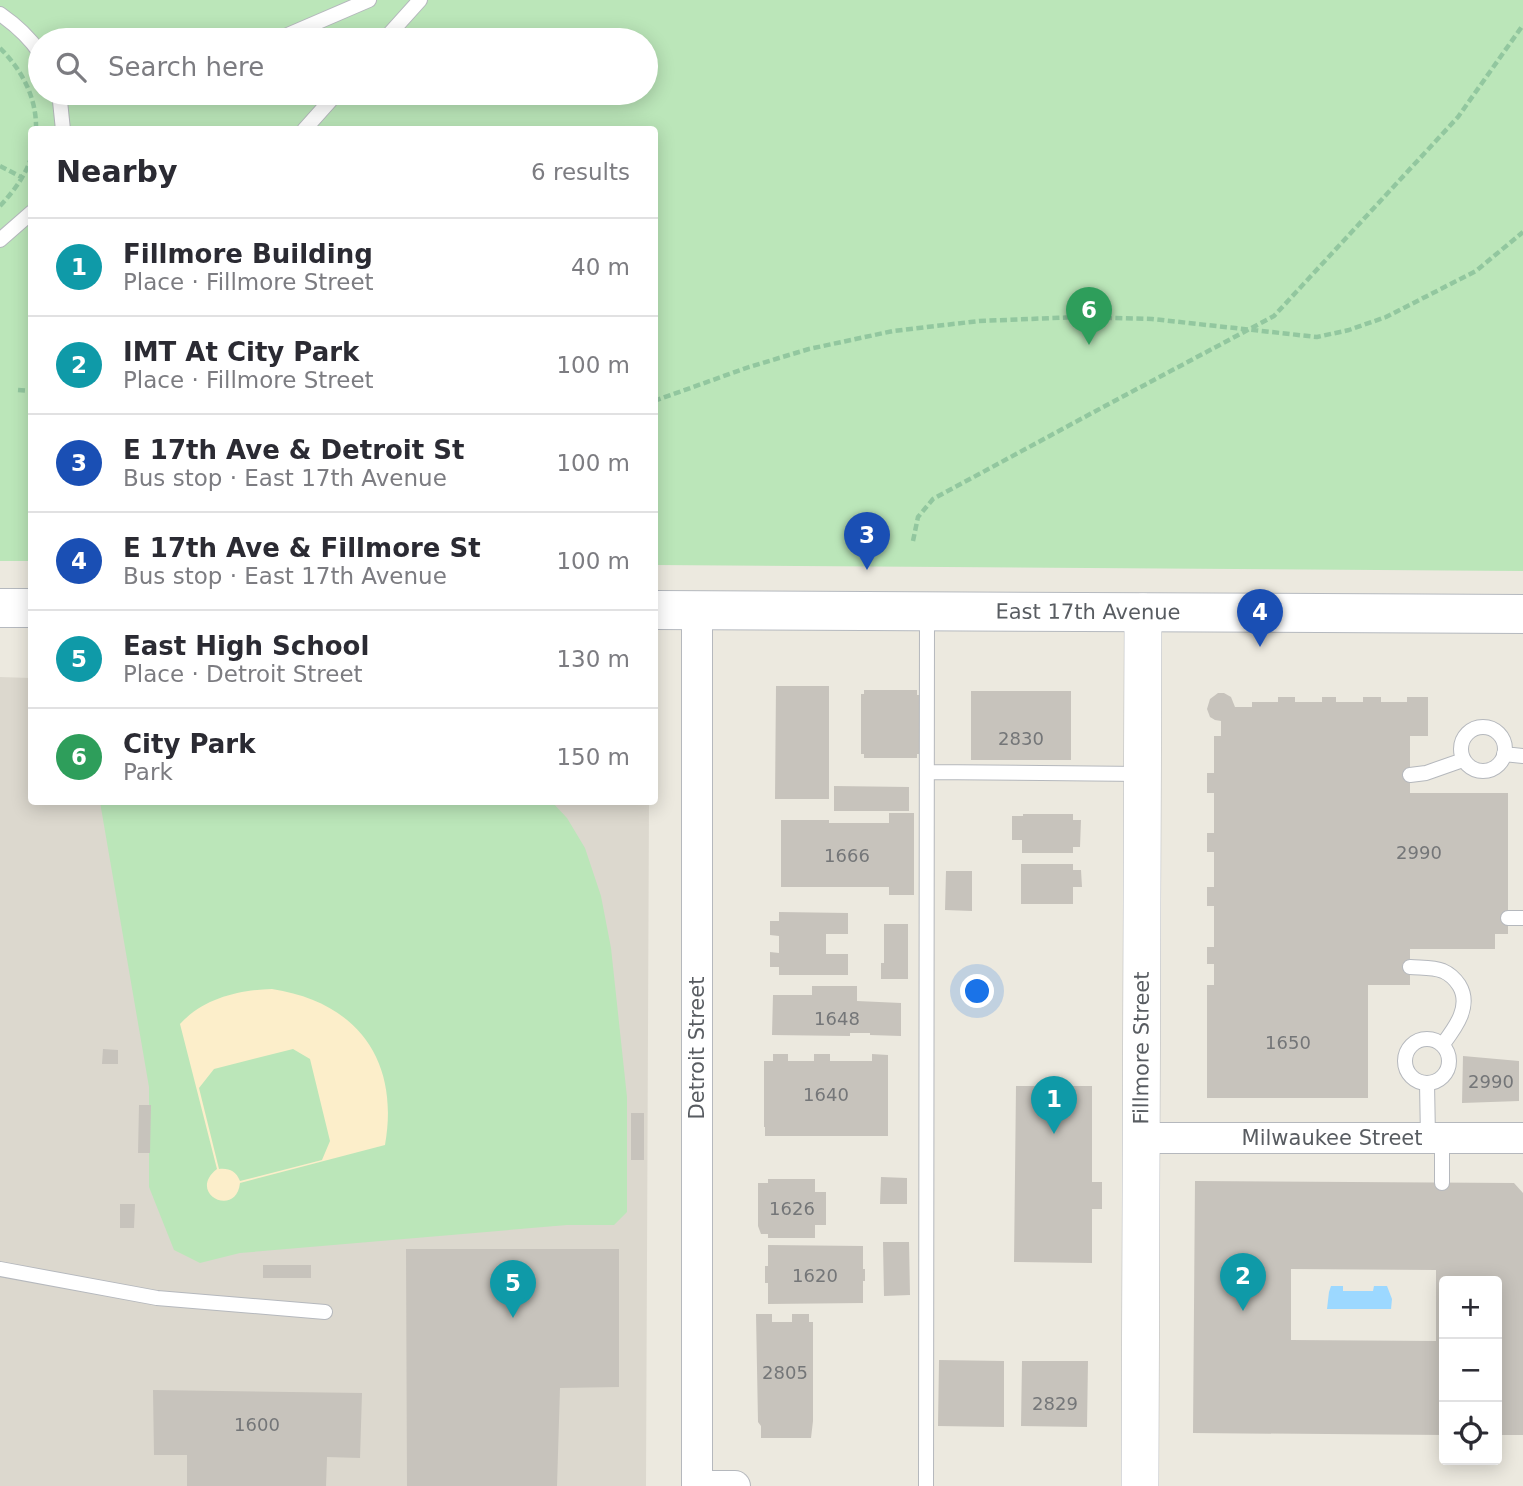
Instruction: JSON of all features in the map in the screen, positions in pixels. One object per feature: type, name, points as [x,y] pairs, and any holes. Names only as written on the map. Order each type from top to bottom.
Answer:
[{"type":"main road","points":[[0,608],[28,608]]},
{"type":"main road","name":"East 17th Avenue","points":[[658,610],[1523,614]]},
{"type":"street","name":"Detroit Street","points":[[697,610],[697,1486]]},
{"type":"street","name":"Fillmore Street","points":[[1140,1486],[1143,612]]},
{"type":"street","name":"Milwaukee Street","points":[[1140,1138],[1523,1138]]},
{"type":"street","points":[[697,1486],[735,1486]]},
{"type":"lane","points":[[304,28],[369,0]]},
{"type":"lane","points":[[395,28],[420,0]]},
{"type":"lane","points":[[0,14],[28,35]]},
{"type":"lane","points":[[61,105],[63,126]]},
{"type":"lane","points":[[308,126],[326,105]]},
{"type":"lane","points":[[0,240],[28,216]]},
{"type":"lane","points":[[15,227],[28,230]]},
{"type":"lane","points":[[926,1486],[927,610]]},
{"type":"lane","points":[[1478,727],[1491,729],[1501,736],[1504,754],[1501,762],[1484,771],[1472,769],[1463,760],[1460,748],[1467,733],[1478,727]]},
{"type":"lane","points":[[1504,754],[1523,756]]},
{"type":"lane","points":[[1410,775],[1426,774],[1463,760]]},
{"type":"lane","points":[[927,772],[1142,774]]},
{"type":"lane","points":[[1410,967],[1443,971],[1453,978],[1463,991],[1461,1014],[1443,1044]]},
{"type":"lane","points":[[1423,1039],[1432,1039],[1443,1044],[1449,1054],[1448,1070],[1440,1079],[1427,1083],[1417,1080],[1408,1071],[1405,1059],[1408,1051],[1415,1042],[1423,1039]]},
{"type":"lane","points":[[1427,1083],[1442,1183]]},
{"type":"lane","points":[[0,1269],[157,1298],[325,1312]]},
{"type":"path","points":[[913,541],[918,517],[933,499],[1274,316],[1458,117],[1523,25]]},
{"type":"path","points":[[0,48],[21,72],[28,86]]},
{"type":"path","points":[[34,105],[36,126]]},
{"type":"path","points":[[0,206],[23,178],[28,165]]},
{"type":"path","points":[[0,166],[23,178]]},
{"type":"path","points":[[658,400],[749,366],[809,349],[893,331],[967,322],[1091,317],[1152,319],[1317,337],[1349,330],[1385,317],[1476,271],[1523,232]]},
{"type":"path","points":[[18,390],[28,391]]},
{"type":"shaded area","points":[[0,677],[28,678],[28,805],[649,805],[646,1486],[0,1486]]},
{"type":"green space","points":[[0,0],[1523,0],[1523,571],[658,565],[658,126],[28,126],[28,561],[0,561]]},
{"type":"green space","points":[[101,805],[555,805],[567,818],[585,848],[601,896],[611,948],[627,1097],[627,1212],[614,1225],[567,1225],[240,1253],[200,1263],[174,1250],[149,1187],[149,1087]]},
{"type":"sand","points":[[272,989],[302,996],[328,1007],[349,1022],[366,1040],[378,1062],[386,1087],[388,1114],[385,1145],[240,1183],[237,1194],[223,1201],[215,1198],[207,1186],[209,1178],[217,1169],[180,1024],[189,1015],[211,1002]],"holes":[[[293,1049],[310,1059],[330,1141],[322,1160],[240,1181],[232,1171],[219,1169],[199,1088],[214,1069]]]},
{"type":"water","points":[[1331,1286],[1343,1286],[1343,1291],[1373,1291],[1374,1286],[1387,1286],[1392,1299],[1391,1309],[1327,1309]]},
{"type":"building","points":[[776,686],[829,686],[829,799],[775,799]]},
{"type":"building","points":[[864,690],[917,690],[917,695],[920,695],[920,754],[917,754],[917,758],[864,758],[864,754],[861,754],[861,694],[864,694]]},
{"type":"building","points":[[971,691],[1071,691],[1071,760],[971,760]]},
{"type":"building","points":[[1218,693],[1231,697],[1235,707],[1252,707],[1252,702],[1278,702],[1278,697],[1295,697],[1295,702],[1322,702],[1322,697],[1336,697],[1336,702],[1363,702],[1363,697],[1381,697],[1381,702],[1407,702],[1407,697],[1428,697],[1428,736],[1410,736],[1410,793],[1508,793],[1508,934],[1495,934],[1495,949],[1410,949],[1410,985],[1368,985],[1368,1098],[1207,1098],[1207,985],[1214,985],[1214,964],[1207,964],[1207,947],[1214,947],[1214,906],[1207,906],[1207,887],[1214,887],[1214,852],[1207,852],[1207,833],[1214,833],[1214,793],[1207,793],[1207,773],[1214,773],[1214,736],[1221,736],[1221,721],[1210,717],[1207,709],[1210,699]]},
{"type":"building","points":[[834,786],[909,787],[909,811],[834,811]]},
{"type":"building","points":[[889,813],[914,813],[914,895],[889,895],[889,887],[781,887],[781,820],[889,823]]},
{"type":"building","points":[[1073,814],[1073,820],[1081,820],[1080,847],[1073,847],[1073,853],[1022,853],[1022,840],[1012,840],[1012,816]]},
{"type":"building","points":[[1021,864],[1073,864],[1073,870],[1081,870],[1082,887],[1073,887],[1073,904],[1021,904]]},
{"type":"building","points":[[946,871],[972,871],[972,911],[945,910]]},
{"type":"building","points":[[779,912],[848,913],[848,934],[826,934],[826,954],[848,954],[848,975],[779,975],[779,967],[770,967],[770,952],[779,953],[779,936],[770,935],[770,921],[779,921]]},
{"type":"building","points":[[884,924],[908,924],[908,979],[881,979],[881,963],[884,963]]},
{"type":"building","points":[[812,986],[857,986],[857,1001],[901,1003],[901,1036],[870,1033],[850,1033],[850,1036],[772,1035],[773,995],[812,995]]},
{"type":"building","points":[[103,1049],[118,1050],[118,1064],[102,1064]]},
{"type":"building","points":[[773,1054],[788,1054],[788,1061],[814,1061],[814,1054],[830,1054],[830,1061],[872,1061],[872,1054],[888,1055],[888,1136],[765,1136],[764,1061],[773,1061]]},
{"type":"building","points":[[1463,1056],[1519,1061],[1519,1101],[1462,1103]]},
{"type":"building","points":[[1016,1086],[1092,1086],[1092,1182],[1102,1182],[1102,1209],[1092,1209],[1092,1263],[1014,1262]]},
{"type":"building","points":[[139,1105],[151,1105],[150,1153],[138,1153]]},
{"type":"building","points":[[631,1113],[644,1113],[644,1160],[631,1160]]},
{"type":"building","points":[[881,1177],[907,1178],[907,1204],[880,1204]]},
{"type":"building","points":[[768,1179],[815,1179],[815,1192],[826,1192],[826,1225],[815,1225],[815,1238],[768,1238],[768,1234],[761,1234],[758,1226],[758,1183],[768,1183]]},
{"type":"building","points":[[1195,1181],[1514,1183],[1523,1193],[1523,1435],[1502,1435],[1502,1276],[1439,1276],[1439,1435],[1193,1433]],"holes":[[[1291,1269],[1436,1270],[1436,1341],[1291,1340]]]},
{"type":"building","points":[[120,1204],[135,1204],[134,1228],[120,1228]]},
{"type":"building","points":[[883,1242],[909,1242],[910,1295],[884,1296]]},
{"type":"building","points":[[768,1245],[863,1246],[863,1303],[768,1304],[765,1266],[768,1266]]},
{"type":"building","points":[[406,1249],[619,1249],[619,1387],[560,1388],[557,1486],[407,1486]]},
{"type":"building","points":[[263,1265],[311,1265],[311,1278],[263,1278]]},
{"type":"building","points":[[756,1314],[772,1314],[772,1322],[792,1322],[792,1314],[809,1314],[809,1322],[813,1322],[811,1438],[761,1438],[761,1426],[758,1422]]},
{"type":"building","points":[[939,1360],[1004,1361],[1004,1427],[938,1426]]},
{"type":"building","points":[[1022,1361],[1088,1361],[1087,1427],[1021,1426]]},
{"type":"building","points":[[153,1390],[362,1393],[360,1458],[327,1457],[326,1486],[187,1486],[187,1455],[154,1455]]},
{"type":"place","name":"City Park","points":[[1089,345]]},
{"type":"place","name":"E 17th Ave & Detroit St","points":[[867,570]]},
{"type":"place","name":"E 17th Ave & Fillmore St","points":[[1260,647]]},
{"type":"place","name":"Fillmore Building","points":[[1054,1134]]},
{"type":"place","name":"IMT At City Park","points":[[1243,1311]]},
{"type":"place","name":"East High School","points":[[513,1318]]}]
